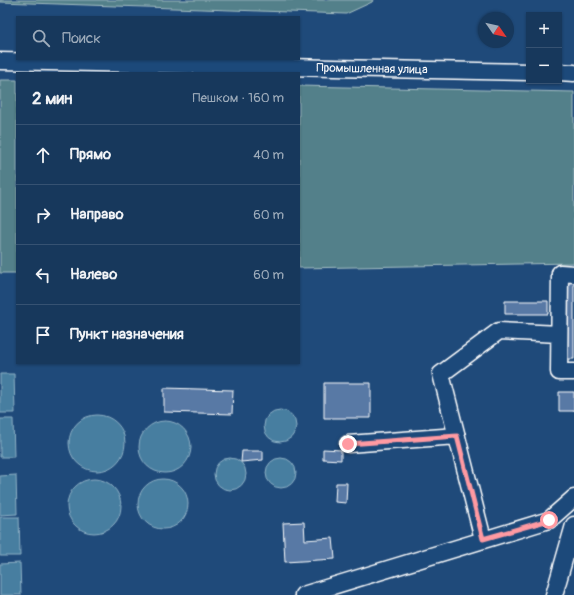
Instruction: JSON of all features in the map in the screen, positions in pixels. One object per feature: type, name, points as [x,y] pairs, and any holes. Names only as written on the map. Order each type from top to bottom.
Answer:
[{"type":"street","name":"Промышленная улица","points":[[0,61],[526,72]]},
{"type":"street","points":[[562,72],[574,73]]},
{"type":"street","points":[[574,274],[560,273],[559,334],[559,372],[574,372]]},
{"type":"street","points":[[483,539],[441,374],[499,331],[559,334]]},
{"type":"street","points":[[348,444],[457,436]]},
{"type":"street","points":[[303,595],[549,520],[574,498]]},
{"type":"street","points":[[554,595],[574,525]]},
{"type":"green space","points":[[0,0],[373,0],[372,2],[346,14],[0,2]]},
{"type":"green space","points":[[0,80],[16,80],[16,273],[0,273]]},
{"type":"green space","points":[[300,86],[574,92],[574,263],[300,268]]},
{"type":"water","points":[[0,374],[14,374],[15,413],[0,413]]},
{"type":"water","points":[[280,410],[289,413],[293,417],[296,426],[293,435],[289,439],[280,442],[271,439],[267,435],[264,426],[267,417],[271,413]]},
{"type":"water","points":[[97,415],[108,417],[117,423],[123,432],[125,443],[123,454],[117,463],[108,469],[97,471],[86,469],[77,463],[71,454],[69,443],[71,432],[77,423],[86,417]]},
{"type":"water","points":[[0,419],[13,419],[14,457],[0,457]]},
{"type":"water","points":[[160,421],[170,421],[184,428],[191,442],[191,452],[184,466],[170,473],[160,473],[150,469],[143,462],[139,452],[139,442],[143,432],[150,425]]},
{"type":"water","points":[[227,458],[233,458],[243,465],[246,474],[245,480],[239,487],[233,490],[227,490],[217,483],[214,477],[214,471],[221,461]]},
{"type":"water","points":[[281,458],[292,462],[296,473],[292,484],[281,488],[270,484],[266,473],[270,462]]},
{"type":"water","points":[[16,475],[17,514],[0,515],[0,476]]},
{"type":"water","points":[[89,479],[99,479],[109,483],[117,491],[121,501],[121,511],[117,521],[109,529],[99,533],[89,533],[79,529],[71,521],[67,511],[67,501],[71,491],[79,483]]},
{"type":"water","points":[[158,479],[168,479],[181,486],[188,499],[188,509],[181,522],[168,529],[158,529],[149,525],[142,518],[138,509],[138,499],[142,490],[149,483]]},
{"type":"water","points":[[0,517],[19,517],[20,556],[0,556]]},
{"type":"water","points":[[20,563],[21,595],[0,595],[0,564]]},
{"type":"building","points":[[565,278],[574,278],[574,359],[566,359]]},
{"type":"building","points":[[505,301],[548,301],[548,314],[505,314]]},
{"type":"building","points":[[324,383],[371,383],[371,418],[324,418]]},
{"type":"building","points":[[164,388],[233,390],[232,414],[164,412]]},
{"type":"building","points":[[559,392],[574,392],[574,411],[559,411]]},
{"type":"building","points":[[323,449],[341,450],[341,460],[323,459]]},
{"type":"building","points":[[242,451],[263,451],[263,460],[241,462]]},
{"type":"building","points":[[336,483],[347,483],[346,503],[335,502]]},
{"type":"building","points":[[304,522],[305,540],[333,538],[335,559],[285,562],[283,523]]},
{"type":"route","points":[[348,444],[457,436],[483,539],[549,520]]}]
